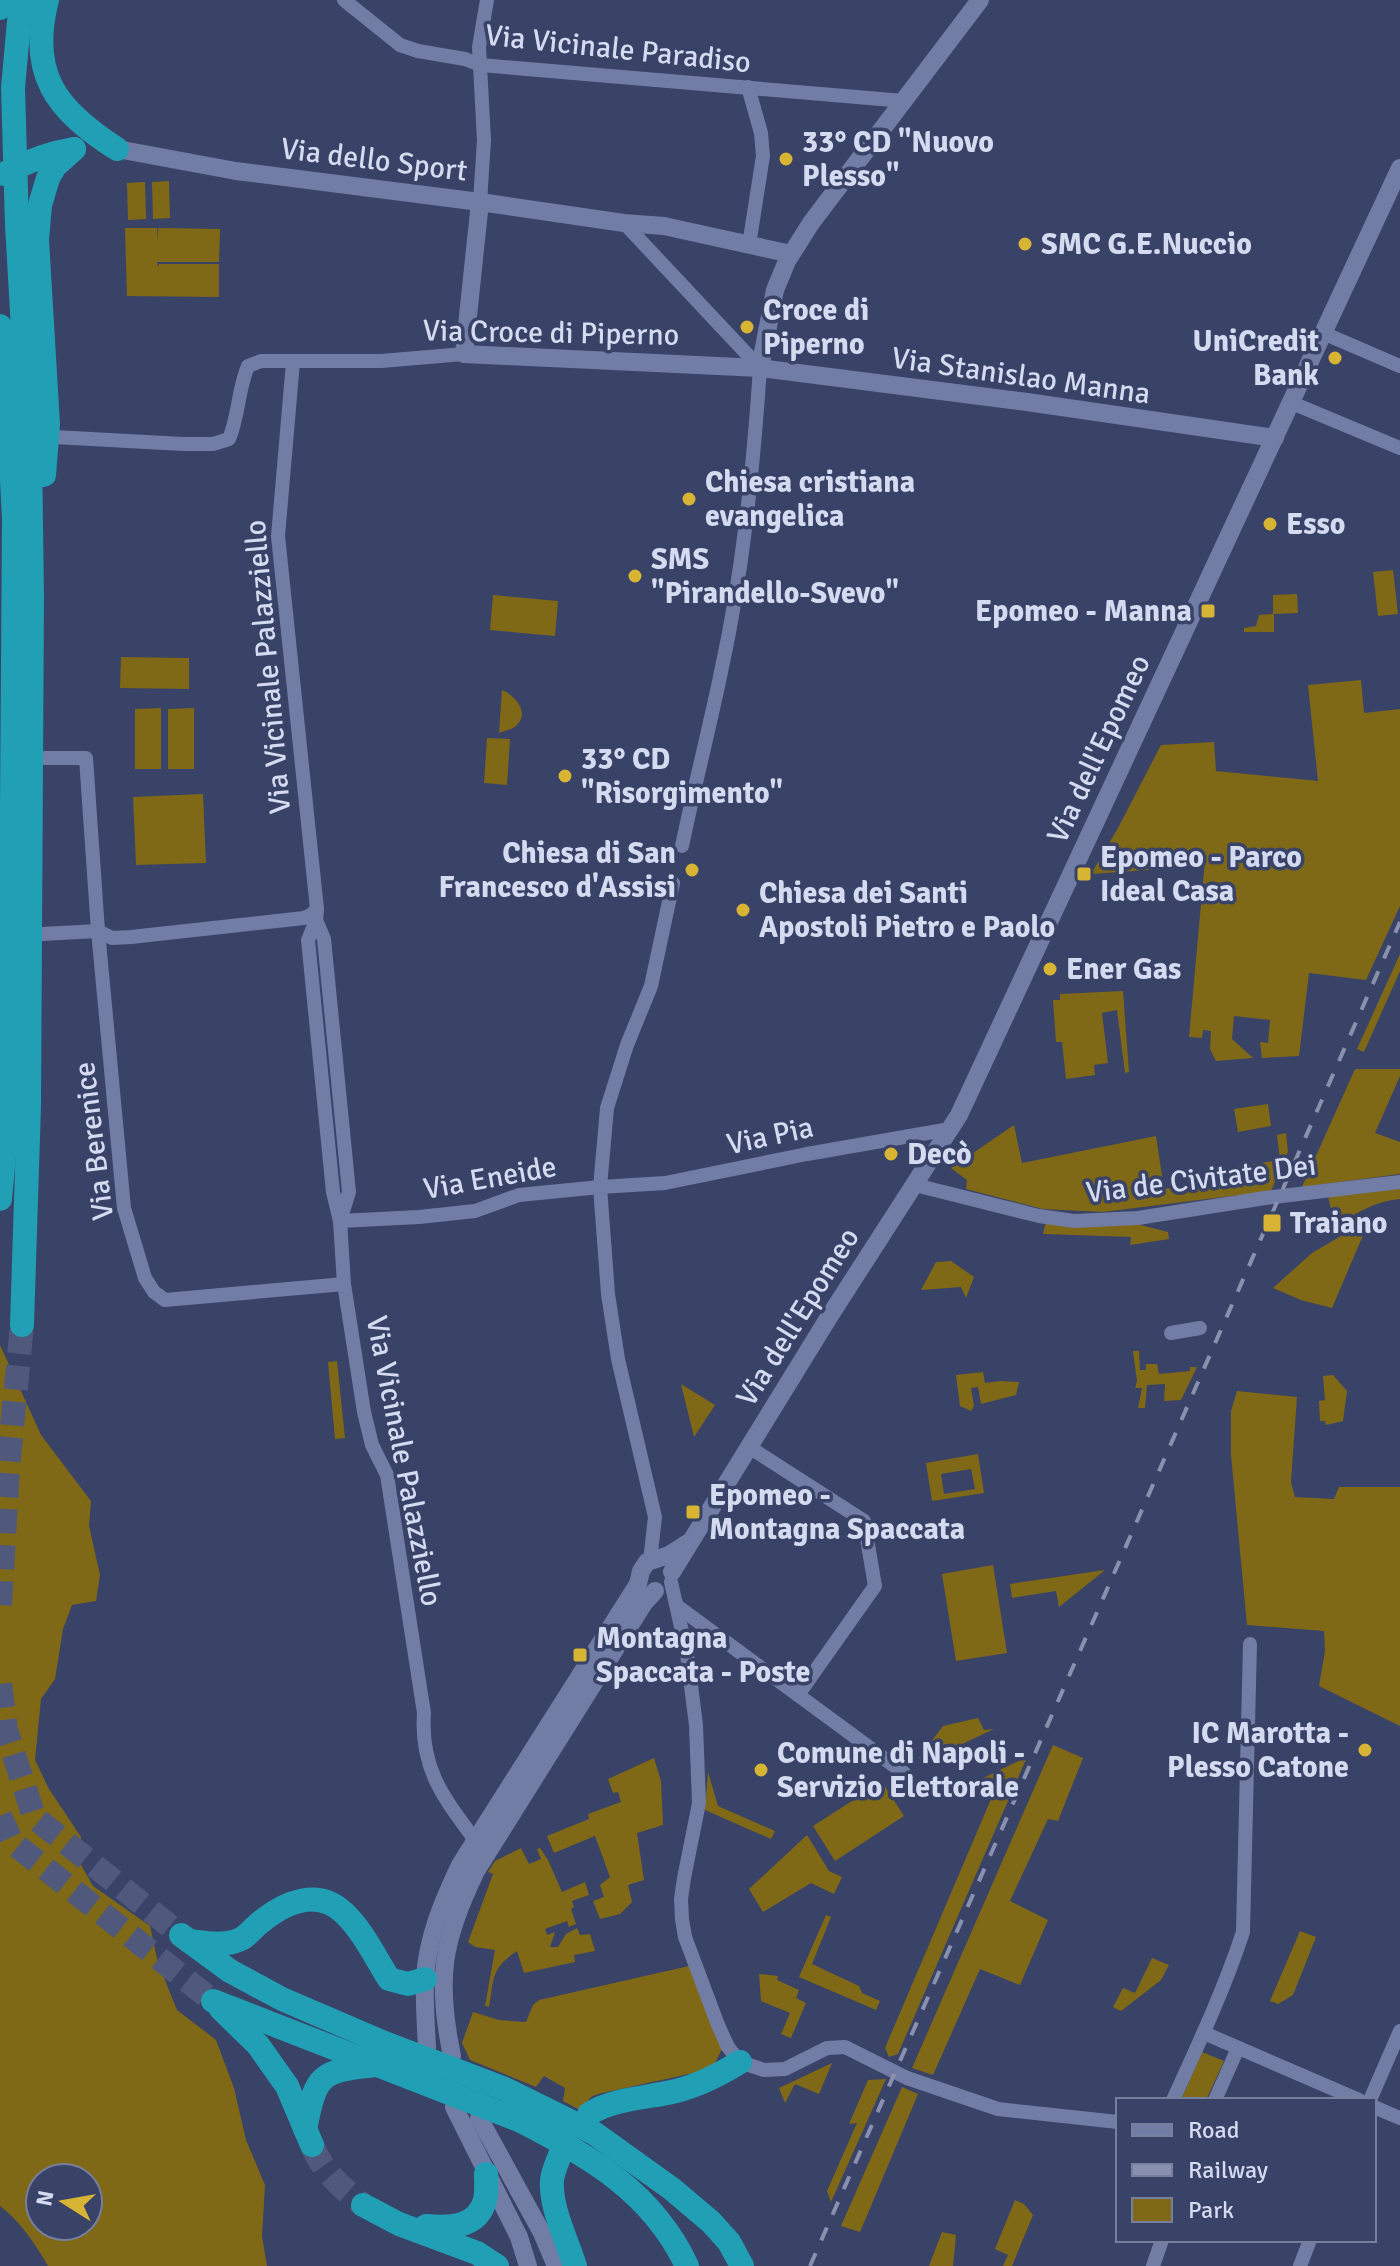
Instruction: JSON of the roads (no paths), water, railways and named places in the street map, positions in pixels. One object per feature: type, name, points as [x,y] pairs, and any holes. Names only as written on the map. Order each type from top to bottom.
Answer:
[{"type":"highway","points":[[0,8],[1,0]]},
{"type":"highway","points":[[22,1325],[29,1106],[32,597],[30,452],[13,88],[24,0]]},
{"type":"highway","points":[[47,0],[40,49],[46,74],[57,98],[93,134],[117,149]]},
{"type":"highway","points":[[32,597],[48,424],[37,240],[40,205],[55,166],[74,149]]},
{"type":"highway","points":[[0,177],[24,162],[49,153],[74,149],[117,149]]},
{"type":"highway","points":[[0,326],[14,519],[10,1089],[0,1199]]},
{"type":"highway","points":[[0,471],[13,580]]},
{"type":"highway","points":[[425,1979],[408,1984],[389,1979],[358,1930],[343,1912],[328,1901],[301,1899],[293,1902],[261,1921],[242,1938],[229,1943],[216,1944],[185,1938],[230,1971],[379,2053],[566,2144],[624,2183],[656,2215],[683,2257]]},
{"type":"highway","points":[[379,2053],[335,2071],[317,2083],[311,2101],[309,2137],[287,2086],[258,2045],[213,2001],[505,2089],[594,2133],[672,2189],[711,2222],[729,2242],[742,2266]]},
{"type":"highway","points":[[589,2114],[602,2107],[693,2087],[740,2062]]},
{"type":"highway","points":[[560,2155],[552,2187],[575,2266]]},
{"type":"highway","points":[[399,2224],[444,2228],[475,2218],[486,2199],[486,2174]]},
{"type":"highway","points":[[363,2205],[399,2224],[477,2253],[497,2266]]},
{"type":"street","name":"Via Vicinale Paradiso","points":[[344,0],[400,45],[480,65],[904,101]]},
{"type":"street","points":[[464,354],[480,202],[484,135],[479,47],[487,0]]},
{"type":"street","points":[[682,846],[721,670],[740,564],[760,368],[775,290],[791,254],[811,223],[980,0]]},
{"type":"street","points":[[748,87],[761,133],[763,156],[749,245]]},
{"type":"street","name":"Via dello Sport","points":[[117,149],[236,171],[664,226],[791,254]]},
{"type":"street","name":"Via dell'Epomeo","points":[[662,1581],[691,1540],[950,1129],[1400,168]]},
{"type":"street","points":[[624,223],[760,368]]},
{"type":"street","points":[[1323,333],[1400,366]]},
{"type":"street","name":"Via Croce di Piperno","points":[[54,437],[213,444],[229,439],[240,383],[248,366],[261,361],[381,361],[464,354],[760,368]]},
{"type":"street","name":"Via Vicinale Palazziello","points":[[293,362],[278,536],[317,914],[308,940],[333,1192],[340,1221],[344,1284],[364,1412],[372,1445],[387,1475],[424,1713],[422,1737],[430,1770],[446,1802],[475,1840]]},
{"type":"street","name":"Via Stanislao Manna","points":[[760,368],[1275,438]]},
{"type":"street","points":[[1292,403],[1400,448]]},
{"type":"street","name":"Via Berenice","points":[[45,758],[86,758],[98,931],[124,1208],[145,1278],[154,1292],[165,1300],[344,1284]]},
{"type":"street","points":[[673,883],[657,966],[607,1108],[600,1187],[608,1294],[618,1359],[655,1517],[662,1581],[687,1654],[696,1725],[699,1803],[684,1878],[682,1919],[685,1937],[718,2025],[728,2047],[740,2062],[764,2070],[785,2069],[827,2048],[845,2047],[907,2078],[998,2109],[1116,2122]]},
{"type":"street","points":[[42,934],[98,931],[112,938],[241,927],[317,914]]},
{"type":"street","name":"Via Pia","points":[[600,1187],[665,1183],[950,1129]]},
{"type":"street","name":"Via de Civitate Dei","points":[[915,1185],[1039,1216],[1074,1221],[1138,1218],[1265,1198],[1400,1182]]},
{"type":"street","name":"Via Eneide","points":[[340,1221],[475,1211],[519,1195],[600,1187]]},
{"type":"street","points":[[1171,1333],[1200,1328]]},
{"type":"street","points":[[749,1447],[864,1521],[875,1586],[798,1695]]},
{"type":"street","points":[[662,1581],[798,1695],[904,1773]]},
{"type":"street","points":[[427,2048],[425,1979],[432,1935],[460,1865],[503,1800],[662,1581]]},
{"type":"street","points":[[452,2056],[442,1988],[450,1933],[460,1904],[476,1871],[644,1603],[662,1581]]},
{"type":"street","points":[[1174,2098],[1235,1959],[1243,1932],[1250,1644]]},
{"type":"street","points":[[1371,2098],[1400,2031]]},
{"type":"street","points":[[1204,2033],[1354,2098]]},
{"type":"street","points":[[1216,2098],[1238,2048]]},
{"type":"street","points":[[454,2107],[519,2237],[528,2266]]},
{"type":"street","points":[[1376,2108],[1400,2118]]},
{"type":"street","points":[[479,2118],[542,2233],[556,2266]]},
{"type":"street","points":[[1153,2266],[1161,2242]]},
{"type":"street","points":[[1300,2266],[1309,2242]]},
{"type":"tunnel","points":[[0,1605],[8,1468],[22,1325]]},
{"type":"tunnel","points":[[0,1684],[6,1730],[34,1817],[181,1935]]},
{"type":"tunnel","points":[[0,1816],[12,1842],[213,2001]]},
{"type":"tunnel","points":[[312,2145],[327,2171],[363,2205]]},
{"type":"railway","points":[[810,2266],[1400,922]]},
{"type":"place","name":"33° CD \"Nuovo Plesso\"","points":[[786,159]]},
{"type":"place","name":"SMC G.E.Nuccio","points":[[1025,244]]},
{"type":"place","name":"Croce di Piperno","points":[[747,327]]},
{"type":"place","name":"UniCredit Bank","points":[[1335,358]]},
{"type":"place","name":"Chiesa cristiana evangelica","points":[[689,499]]},
{"type":"place","name":"Esso","points":[[1270,524]]},
{"type":"place","name":"SMS \"Pirandello-Svevo\"","points":[[635,576]]},
{"type":"place","name":"Epomeo - Manna","points":[[1208,611]]},
{"type":"place","name":"33° CD \"Risorgimento\"","points":[[565,776]]},
{"type":"place","name":"Chiesa di San Francesco d'Assisi","points":[[692,870]]},
{"type":"place","name":"Epomeo - Parco Ideal Casa","points":[[1084,874]]},
{"type":"place","name":"Chiesa dei Santi Apostoli Pietro e Paolo","points":[[743,910]]},
{"type":"place","name":"Ener Gas","points":[[1050,969]]},
{"type":"place","name":"Decò","points":[[891,1154]]},
{"type":"place","name":"Traiano","points":[[1272,1223]]},
{"type":"place","name":"Epomeo - Montagna Spaccata","points":[[693,1512]]},
{"type":"place","name":"Montagna Spaccata - Poste","points":[[580,1655]]},
{"type":"place","name":"IC Marotta - Plesso Catone","points":[[1365,1750]]},
{"type":"place","name":"Comune di Napoli - Servizio Elettorale","points":[[761,1770]]}]
